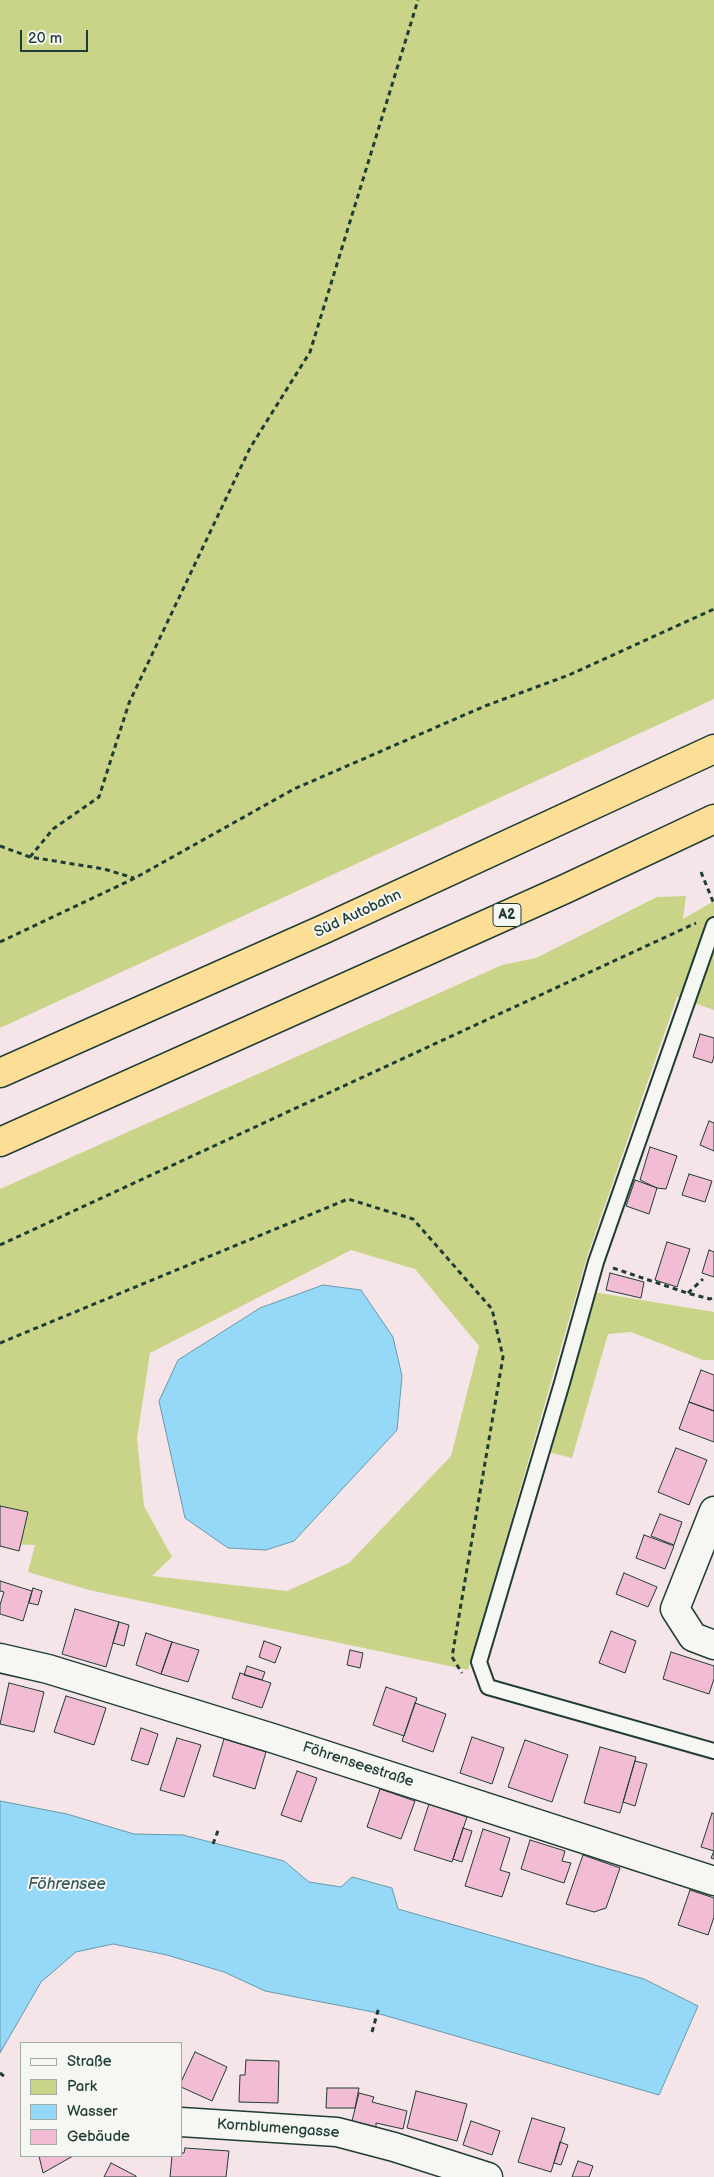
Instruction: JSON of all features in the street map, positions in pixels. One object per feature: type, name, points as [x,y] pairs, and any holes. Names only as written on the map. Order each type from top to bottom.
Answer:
[{"type":"highway","name":"Süd Autobahn","points":[[0,1073],[322,930],[714,749]]},
{"type":"highway","name":"A2","points":[[0,1142],[547,897],[714,819]]},
{"type":"street","points":[[714,1510],[675,1609],[693,1637],[714,1644]]},
{"type":"street","name":"Föhrenseestraße","points":[[0,1658],[48,1669],[272,1738],[714,1881]]},
{"type":"street","name":"Kornblumengasse","points":[[182,2122],[337,2132],[394,2147],[488,2177]]},
{"type":"lane","points":[[710,922],[596,1262],[479,1662],[488,1687],[714,1751]]},
{"type":"path","points":[[30,857],[53,829],[99,797],[129,703],[250,448],[310,352],[418,0]]},
{"type":"path","points":[[0,942],[135,878],[294,789],[485,706],[569,675],[714,609]]},
{"type":"path","points":[[0,846],[30,857],[104,868],[135,878]]},
{"type":"path","points":[[701,872],[714,904]]},
{"type":"path","points":[[0,1245],[710,922]]},
{"type":"path","points":[[0,1343],[348,1199],[413,1219],[492,1309],[503,1357],[452,1657],[470,1684],[488,1687]]},
{"type":"path","points":[[596,1262],[688,1293],[710,1299],[714,1298]]},
{"type":"path","points":[[688,1293],[703,1280]]},
{"type":"path","points":[[213,1844],[218,1828]]},
{"type":"path","points":[[372,2032],[379,2007]]},
{"type":"path","points":[[0,2073],[4,2077]]},
{"type":"green space","points":[[0,0],[714,0],[714,699],[0,1028]]},
{"type":"green space","points":[[686,896],[683,919],[714,901],[714,1010],[677,997],[588,1254],[468,1670],[89,1590],[28,1572],[35,1545],[0,1544],[0,1189],[502,965],[536,958],[657,897]],"holes":[[[351,1250],[415,1269],[479,1346],[451,1456],[349,1563],[287,1591],[152,1576],[172,1557],[144,1506],[137,1438],[150,1353]]]},
{"type":"green space","points":[[593,1292],[714,1312],[714,1360],[703,1360],[631,1332],[608,1334],[572,1458],[548,1452]]},
{"type":"water","points":[[323,1285],[361,1290],[393,1337],[402,1376],[397,1430],[294,1541],[266,1550],[228,1548],[185,1518],[159,1401],[178,1360],[260,1308]]},
{"type":"water","name":"Föhrensee","points":[[0,1801],[67,1814],[134,1834],[183,1835],[284,1861],[309,1882],[341,1887],[352,1877],[392,1888],[398,1909],[644,1979],[698,2006],[659,2095],[373,2012],[265,1991],[224,1972],[167,1955],[113,1944],[76,1952],[41,1982],[0,2053]]},
{"type":"building","points":[[700,1034],[714,1038],[712,1063],[693,1057]]},
{"type":"building","points":[[709,1121],[714,1123],[714,1151],[700,1145]]},
{"type":"building","points":[[650,1147],[677,1156],[666,1189],[657,1188],[640,1180]]},
{"type":"building","points":[[689,1174],[712,1181],[705,1202],[682,1195]]},
{"type":"building","points":[[635,1180],[657,1188],[649,1214],[626,1206]]},
{"type":"building","points":[[667,1242],[690,1249],[677,1287],[655,1280]]},
{"type":"building","points":[[709,1250],[714,1252],[714,1277],[702,1273]]},
{"type":"building","points":[[610,1273],[644,1282],[641,1298],[606,1290]]},
{"type":"building","points":[[701,1370],[714,1375],[714,1411],[689,1402]]},
{"type":"building","points":[[689,1402],[714,1411],[714,1442],[679,1429]]},
{"type":"building","points":[[676,1448],[707,1460],[689,1505],[658,1492]]},
{"type":"building","points":[[0,1506],[28,1512],[19,1551],[0,1546]]},
{"type":"building","points":[[660,1514],[682,1522],[674,1545],[651,1536]]},
{"type":"building","points":[[644,1535],[674,1546],[665,1569],[636,1558]]},
{"type":"building","points":[[624,1573],[657,1587],[648,1607],[616,1594]]},
{"type":"building","points":[[0,1581],[32,1591],[23,1621],[0,1614],[0,1605],[4,1592],[0,1591]]},
{"type":"building","points":[[33,1588],[42,1591],[38,1605],[29,1603]]},
{"type":"building","points":[[75,1609],[119,1622],[106,1667],[62,1654]]},
{"type":"building","points":[[119,1622],[129,1625],[124,1646],[113,1643]]},
{"type":"building","points":[[611,1631],[636,1641],[625,1673],[599,1663]]},
{"type":"building","points":[[146,1633],[172,1642],[161,1674],[136,1665]]},
{"type":"building","points":[[264,1641],[281,1647],[275,1663],[259,1657]]},
{"type":"building","points":[[172,1642],[199,1650],[188,1682],[161,1674]]},
{"type":"building","points":[[350,1650],[363,1653],[360,1668],[347,1665]]},
{"type":"building","points":[[671,1652],[714,1666],[714,1679],[709,1694],[663,1679]]},
{"type":"building","points":[[247,1666],[265,1672],[262,1680],[244,1675]]},
{"type":"building","points":[[240,1673],[271,1683],[262,1708],[232,1698]]},
{"type":"building","points":[[9,1683],[44,1692],[34,1732],[0,1724]]},
{"type":"building","points":[[386,1687],[417,1698],[404,1736],[373,1725]]},
{"type":"building","points":[[66,1696],[106,1708],[94,1745],[54,1732]]},
{"type":"building","points":[[415,1703],[446,1714],[433,1752],[402,1741]]},
{"type":"building","points":[[141,1728],[158,1734],[148,1765],[131,1760]]},
{"type":"building","points":[[472,1737],[504,1748],[492,1784],[460,1773]]},
{"type":"building","points":[[177,1738],[201,1745],[184,1797],[160,1790]]},
{"type":"building","points":[[224,1739],[266,1752],[255,1789],[213,1776]]},
{"type":"building","points":[[525,1740],[568,1755],[552,1802],[508,1787]]},
{"type":"building","points":[[600,1747],[636,1757],[620,1813],[584,1803]]},
{"type":"building","points":[[635,1761],[647,1764],[635,1806],[623,1802]]},
{"type":"building","points":[[297,1771],[317,1778],[301,1822],[281,1815]]},
{"type":"building","points":[[380,1789],[415,1801],[401,1839],[367,1827]]},
{"type":"building","points":[[429,1804],[467,1817],[452,1862],[414,1850]]},
{"type":"building","points":[[712,1813],[714,1814],[714,1851],[701,1847]]},
{"type":"building","points":[[463,1828],[472,1831],[462,1862],[453,1859]]},
{"type":"building","points":[[483,1829],[510,1838],[500,1870],[510,1873],[502,1897],[465,1886]]},
{"type":"building","points":[[530,1840],[565,1851],[562,1861],[571,1863],[564,1883],[521,1869]]},
{"type":"building","points":[[583,1855],[620,1868],[606,1908],[594,1912],[566,1904]]},
{"type":"building","points":[[690,1890],[714,1898],[714,1917],[708,1935],[678,1925]]},
{"type":"building","points":[[195,2052],[227,2067],[212,2101],[182,2087],[182,2080]]},
{"type":"building","points":[[246,2060],[279,2061],[278,2103],[239,2102],[240,2075],[245,2075]]},
{"type":"building","points":[[327,2088],[359,2088],[355,2108],[326,2108]]},
{"type":"building","points":[[416,2091],[467,2104],[457,2141],[407,2128]]},
{"type":"building","points":[[359,2093],[374,2097],[372,2102],[407,2111],[403,2129],[376,2123],[376,2127],[352,2121]]},
{"type":"building","points":[[532,2118],[565,2128],[551,2172],[518,2162]]},
{"type":"building","points":[[471,2121],[500,2131],[492,2155],[463,2145]]},
{"type":"building","points":[[560,2142],[568,2145],[561,2165],[554,2163]]},
{"type":"building","points":[[185,2148],[229,2151],[226,2177],[170,2177],[172,2157],[182,2157],[182,2153],[184,2153]]},
{"type":"building","points":[[39,2157],[71,2157],[43,2173]]},
{"type":"building","points":[[578,2161],[593,2166],[589,2177],[572,2177]]},
{"type":"building","points":[[111,2163],[136,2176],[136,2177],[104,2177]]}]
